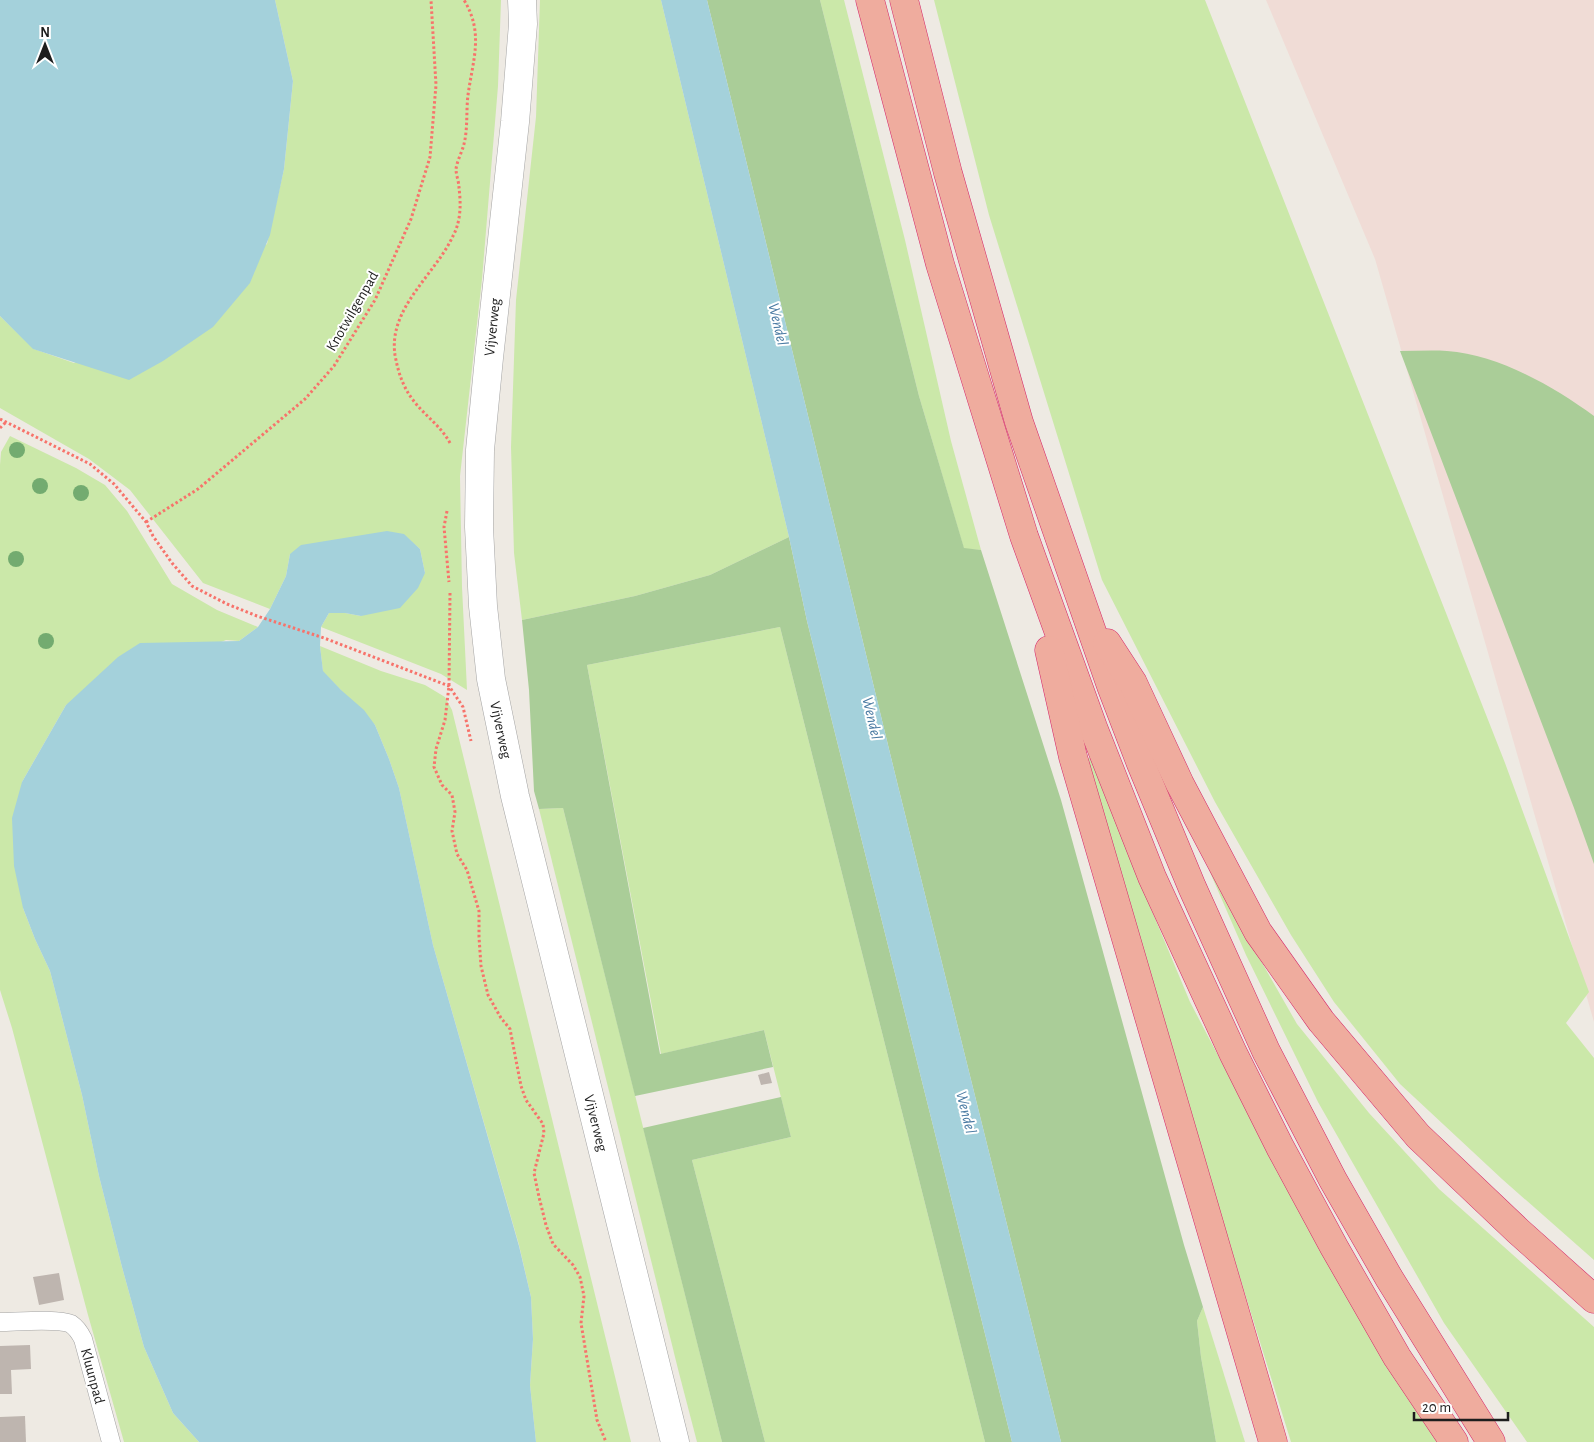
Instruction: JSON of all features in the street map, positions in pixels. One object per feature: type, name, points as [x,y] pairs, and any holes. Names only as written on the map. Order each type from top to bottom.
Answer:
[{"type":"highway","points":[[870,0],[940,264],[1024,536],[1093,727],[1152,877],[1280,1147],[1334,1247],[1398,1357],[1454,1442]]},
{"type":"highway","points":[[904,0],[948,173],[1019,422],[1111,686],[1141,764],[1192,887],[1266,1051],[1333,1180],[1390,1278],[1491,1442]]},
{"type":"highway","points":[[1024,536],[1073,757],[1273,1442]]},
{"type":"highway","points":[[1082,604],[1133,683],[1180,784],[1258,932],[1321,1021],[1418,1136],[1518,1231],[1594,1299]]},
{"type":"street","name":"Vijverweg","points":[[522,0],[515,122],[480,450],[479,527],[490,670],[497,714],[515,796],[675,1442]]},
{"type":"lane","name":"Kluunpad","points":[[0,1322],[59,1321],[70,1324],[78,1330],[83,1339],[111,1442]]},
{"type":"path","name":"Knotwilgenpad","points":[[146,522],[198,489],[305,400],[334,366],[375,300],[411,220],[430,157],[436,85],[431,0]]},
{"type":"path","points":[[0,419],[90,464],[114,484],[146,522],[153,536],[172,563],[192,586],[227,604],[257,616],[324,638],[449,686],[463,707],[472,746]]},
{"type":"path","points":[[0,428],[6,422]]},
{"type":"shaded area","points":[[1266,0],[1594,0],[1594,1022],[1375,259]]},
{"type":"green space","points":[[275,0],[501,0],[498,86],[482,279],[460,476],[462,587],[467,690],[441,674],[321,627],[329,613],[361,616],[425,573],[420,549],[404,535],[290,554],[286,576],[270,609],[203,583],[130,490],[89,459],[0,408],[0,316],[34,349],[74,363],[267,244],[284,169],[293,81]]},
{"type":"green space","points":[[540,0],[661,0],[789,537],[710,575],[635,596],[522,620],[514,553],[511,447],[516,300],[536,117]]},
{"type":"green space","points":[[707,0],[820,0],[919,396],[964,548],[981,550],[1061,800],[1184,1245],[1203,1307],[1197,1321],[1201,1357],[1216,1442],[1061,1442],[897,782]]},
{"type":"green space","points":[[820,0],[844,0],[905,240],[951,441],[981,550],[964,549],[919,396]]},
{"type":"green space","points":[[934,0],[1205,0],[1505,763],[1589,992],[1566,1023],[1594,1058],[1594,1260],[1502,1179],[1400,1084],[1334,1002],[1291,935],[1215,802],[1102,580],[989,215]]},
{"type":"green space","points":[[1400,351],[1447,351],[1467,354],[1506,365],[1543,383],[1594,416],[1594,864],[1574,808]]},
{"type":"green space","points":[[10,436],[76,468],[105,485],[127,511],[172,584],[217,610],[258,627],[239,641],[226,640],[66,705],[22,782],[23,908],[50,971],[82,1095],[99,1176],[144,1347],[173,1413],[199,1442],[124,1442],[88,1315],[12,1028],[0,990],[0,465],[1,452]]},
{"type":"green space","points":[[789,537],[807,621],[1012,1442],[985,1442],[780,627],[587,665],[660,1054],[764,1030],[773,1067],[635,1096],[563,808],[539,809],[534,791],[529,690],[522,620],[635,596],[710,575]]},
{"type":"green space","points":[[780,627],[985,1442],[765,1442],[692,1160],[791,1137],[764,1030],[661,1054],[587,665]]},
{"type":"green space","points":[[320,646],[381,671],[425,685],[445,697],[452,710],[631,1442],[536,1442],[530,1385],[533,1339],[531,1297],[519,1245],[433,945],[399,788],[375,725],[323,672]]},
{"type":"green space","points":[[1092,757],[1139,880],[1190,1002],[1313,1236],[1441,1442],[1291,1442],[1080,762]]},
{"type":"green space","points":[[563,808],[722,1442],[697,1442],[679,1373],[539,809]]},
{"type":"green space","points":[[1209,870],[1297,1024],[1369,1113],[1439,1189],[1594,1327],[1594,1442],[1527,1442],[1444,1323],[1318,1102],[1246,955]]},
{"type":"green space","points":[[781,1097],[791,1137],[692,1160],[765,1442],[722,1442],[643,1128]]},
{"type":"green space","points":[[1203,1307],[1245,1442],[1216,1442],[1201,1357],[1197,1321]]},
{"type":"water","points":[[0,0],[275,0],[293,81],[284,169],[270,235],[250,283],[213,327],[163,361],[129,380],[33,349],[0,316]]},
{"type":"water","name":"Wendel","points":[[661,0],[707,0],[897,782],[1061,1442],[1012,1442],[807,621],[789,537]]},
{"type":"water","points":[[387,531],[404,534],[420,549],[425,573],[418,588],[400,608],[361,616],[329,613],[321,627],[320,646],[323,671],[364,710],[375,725],[399,788],[433,945],[519,1246],[531,1297],[533,1339],[530,1385],[536,1442],[199,1442],[173,1413],[144,1347],[99,1176],[82,1095],[50,971],[23,908],[14,866],[12,818],[22,782],[66,705],[118,657],[140,643],[239,641],[258,627],[270,609],[286,576],[290,554],[301,545]]},
{"type":"building","points":[[769,1072],[772,1083],[761,1085],[758,1075]]},
{"type":"building","points":[[59,1273],[64,1300],[39,1305],[33,1277]]},
{"type":"building","points":[[30,1345],[31,1369],[11,1370],[12,1394],[0,1394],[0,1346]]},
{"type":"building","points":[[25,1416],[26,1442],[0,1442],[0,1417]]}]
